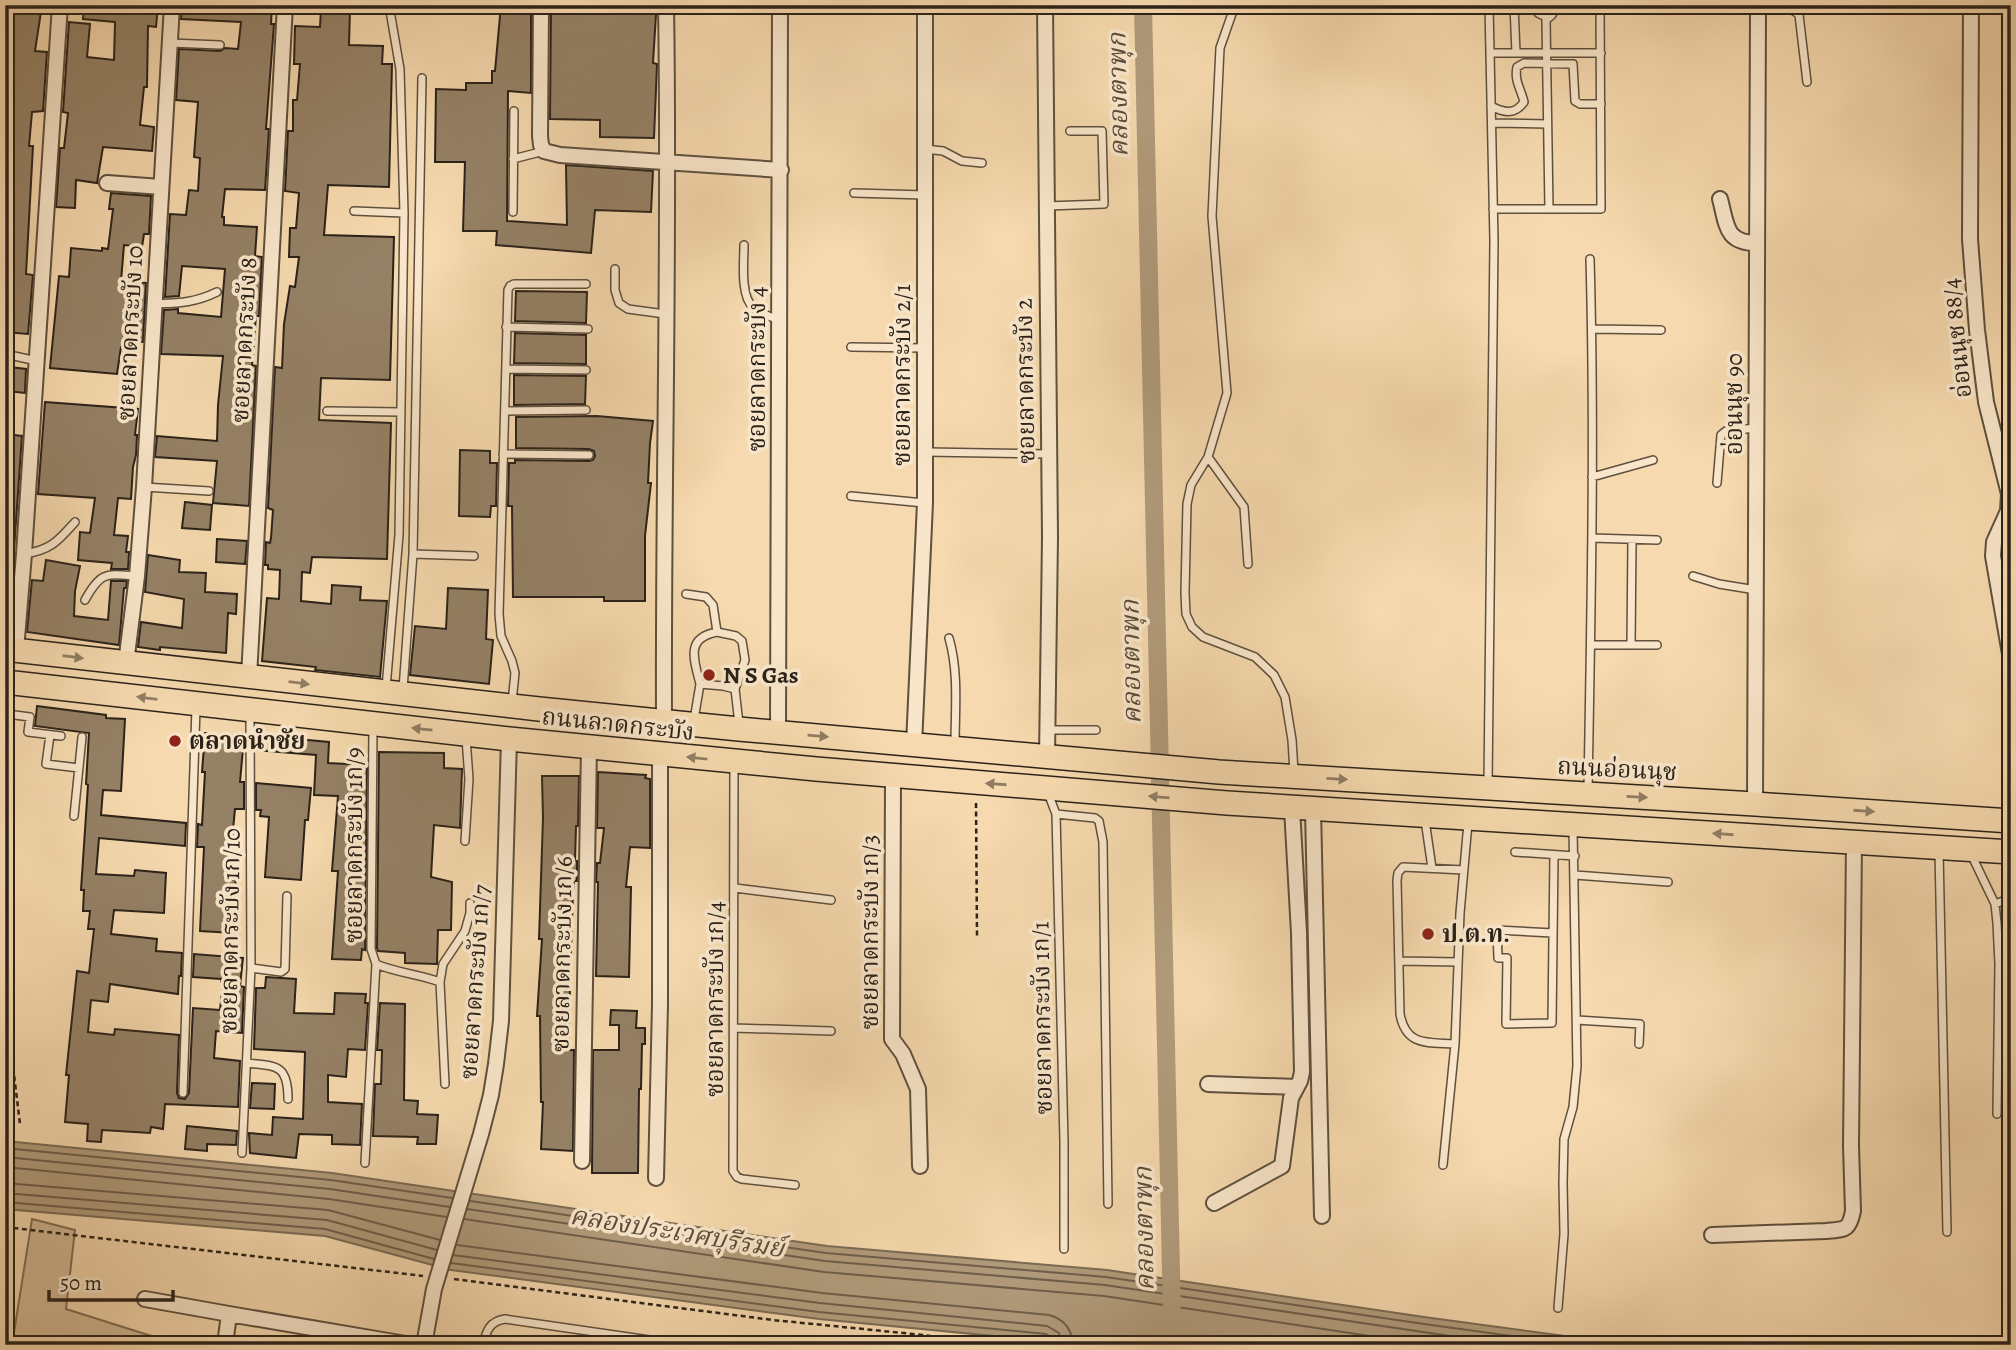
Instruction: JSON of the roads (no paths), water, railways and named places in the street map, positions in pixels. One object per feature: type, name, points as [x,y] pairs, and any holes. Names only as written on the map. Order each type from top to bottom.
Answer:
[{"type":"main road","name":"ถนนลาดกระบัง","points":[[11,649],[394,694],[739,729],[1220,772]]},
{"type":"main road","name":"ถนนลาดกระบัง","points":[[8,682],[734,762],[1302,808]]},
{"type":"main road","name":"ถนนอ่อนนุช","points":[[1220,772],[2011,821]]},
{"type":"main road","points":[[1753,836],[1755,804]]},
{"type":"main road","points":[[1302,808],[2011,852]]},
{"type":"street","points":[[11,649],[24,554],[60,5]]},
{"type":"street","name":"ซอยลาดกระบัง 10","points":[[127,663],[144,487],[172,5]]},
{"type":"street","name":"ซอยลาดกระบัง 8","points":[[249,677],[285,5]]},
{"type":"street","points":[[541,5],[540,136],[544,150],[560,155],[781,170]]},
{"type":"street","points":[[664,721],[668,162],[666,5]]},
{"type":"street","name":"ซอยลาดกระบัง 4","points":[[778,732],[780,5]]},
{"type":"street","name":"ซอยลาดกระบัง 2","points":[[1045,5],[1050,537],[1046,757]]},
{"type":"street","name":"อ่อนนุช 88/4","points":[[1971,5],[1970,239],[1986,402],[2009,494],[2008,511],[1994,542],[1993,556],[2011,660]]},
{"type":"street","name":"อ่อนนุช 90","points":[[1755,804],[1758,6]]},
{"type":"street","name":"ซอยลาดกระบัง 2/1","points":[[914,745],[925,503],[925,8]]},
{"type":"street","points":[[107,184],[161,187]]},
{"type":"street","points":[[1720,199],[1729,232],[1743,243],[1757,243]]},
{"type":"street","name":"ซอยลาดกระบัง 1ก/7","points":[[424,1345],[434,1289],[481,1133],[496,1064],[501,1021],[509,739]]},
{"type":"street","name":"ซอยลาดกระบัง 1ก/6","points":[[582,1161],[589,747]]},
{"type":"street","points":[[656,1178],[660,1004],[660,754]]},
{"type":"street","name":"ซอยลาดกระบัง 1ก/3","points":[[893,776],[892,1039],[903,1054],[918,1089],[920,1166]]},
{"type":"street","points":[[1214,1203],[1282,1166],[1291,1098],[1303,1072],[1299,933],[1302,808]]},
{"type":"street","points":[[1302,808],[1322,1216]]},
{"type":"street","points":[[1712,1235],[1826,1231],[1844,1229],[1851,1221],[1854,842]]},
{"type":"street","points":[[1208,1084],[1297,1087]]},
{"type":"street","points":[[145,1299],[406,1345]]},
{"type":"street","points":[[225,1345],[229,1314]]},
{"type":"lane","points":[[389,5],[400,69],[404,213],[394,694]]},
{"type":"lane","points":[[925,8],[947,5]]},
{"type":"lane","points":[[1235,5],[1220,48],[1212,216],[1227,393],[1208,457],[1191,485],[1187,504],[1186,614],[1192,627],[1203,637],[1255,657],[1274,675],[1285,697],[1294,776]]},
{"type":"lane","points":[[1488,788],[1493,209],[1489,5]]},
{"type":"lane","points":[[1514,5],[1516,53]]},
{"type":"lane","points":[[1533,5],[1538,13],[1548,18]]},
{"type":"lane","points":[[1549,209],[1546,20],[1557,5]]},
{"type":"lane","points":[[1493,209],[1601,209],[1600,5]]},
{"type":"lane","points":[[1758,6],[1786,7],[1799,15],[1807,82]]},
{"type":"lane","points":[[170,43],[220,45]]},
{"type":"lane","points":[[1490,53],[1601,53]]},
{"type":"lane","points":[[1491,106],[1507,112],[1519,109],[1524,102],[1517,86],[1516,74],[1517,67],[1524,63],[1573,64],[1575,101],[1580,104],[1601,104]]},
{"type":"lane","points":[[394,694],[413,554],[422,78]]},
{"type":"lane","points":[[513,212],[514,111]]},
{"type":"lane","points":[[1492,123],[1547,124]]},
{"type":"lane","points":[[1046,206],[1104,204],[1102,131],[1070,131]]},
{"type":"lane","points":[[925,149],[943,151],[962,161],[982,163]]},
{"type":"lane","points":[[513,159],[544,150]]},
{"type":"lane","points":[[853,193],[925,195]]},
{"type":"lane","points":[[354,211],[404,213]]},
{"type":"lane","points":[[744,245],[744,281],[751,306],[780,320]]},
{"type":"lane","points":[[1588,794],[1592,645],[1590,259]]},
{"type":"lane","points":[[615,269],[615,290],[619,303],[628,309],[666,314]]},
{"type":"lane","points":[[512,706],[515,673],[501,636],[499,614],[508,290],[510,286],[522,284],[586,284]]},
{"type":"lane","points":[[155,304],[200,300],[216,292]]},
{"type":"lane","points":[[506,327],[588,329]]},
{"type":"lane","points":[[1592,329],[1661,330]]},
{"type":"lane","points":[[850,347],[925,348]]},
{"type":"lane","points":[[5,354],[38,361]]},
{"type":"lane","points":[[506,369],[586,370]]},
{"type":"lane","points":[[505,411],[586,410]]},
{"type":"lane","points":[[327,411],[401,412]]},
{"type":"lane","points":[[1717,482],[1721,435],[1726,431],[1757,427]]},
{"type":"lane","points":[[925,452],[1049,454]]},
{"type":"lane","points":[[503,454],[589,455]]},
{"type":"lane","points":[[1208,457],[1244,507],[1248,564]]},
{"type":"lane","points":[[1592,477],[1653,460]]},
{"type":"lane","points":[[144,487],[209,491]]},
{"type":"lane","points":[[851,496],[925,503]]},
{"type":"lane","points":[[24,554],[50,547],[75,522]]},
{"type":"lane","points":[[1592,538],[1657,540]]},
{"type":"lane","points":[[1631,645],[1632,540]]},
{"type":"lane","points":[[413,554],[474,556]]},
{"type":"lane","points":[[85,600],[94,584],[103,576],[136,576]]},
{"type":"lane","points":[[1693,576],[1719,584],[1756,590]]},
{"type":"lane","points":[[686,594],[706,597],[713,605],[717,632]]},
{"type":"lane","points":[[693,724],[700,684],[696,666],[697,639],[704,634],[717,632],[736,636],[742,641],[745,660],[735,690],[739,729]]},
{"type":"lane","points":[[949,638],[956,675],[955,749]]},
{"type":"lane","points":[[1592,645],[1657,645]]},
{"type":"lane","points":[[5,733],[8,682]]},
{"type":"lane","points":[[700,684],[735,690]]},
{"type":"lane","points":[[183,1093],[196,704]]},
{"type":"lane","name":"ซอยลาดกระบัง 1ก/10","points":[[242,1153],[251,968],[250,710]]},
{"type":"lane","points":[[7,714],[30,717],[28,732],[61,736]]},
{"type":"lane","name":"ซอยลาดกระบัง 1ก/9","points":[[373,724],[371,949],[376,964],[440,982]]},
{"type":"lane","points":[[1047,730],[1096,730]]},
{"type":"lane","points":[[465,842],[469,779],[466,734]]},
{"type":"lane","points":[[50,735],[46,764],[79,768]]},
{"type":"lane","points":[[74,816],[82,737]]},
{"type":"lane","name":"ซอยลาดกระบัง 1ก/4","points":[[734,762],[733,1171],[742,1179],[795,1185]]},
{"type":"lane","name":"ซอยลาดกระบัง 1ก/1","points":[[1055,788],[1064,1250]]},
{"type":"lane","points":[[1056,814],[1095,818],[1099,821],[1103,842],[1108,1205]]},
{"type":"lane","points":[[1424,816],[1432,868]]},
{"type":"lane","points":[[1443,1165],[1455,1044],[1468,819]]},
{"type":"lane","points":[[1558,1308],[1564,1234],[1564,1139],[1573,1107],[1577,1066],[1573,825]]},
{"type":"lane","points":[[1939,848],[1947,1232]]},
{"type":"lane","points":[[1968,850],[1995,904],[1999,964],[1997,1114]]},
{"type":"lane","points":[[1515,852],[1575,856]]},
{"type":"lane","points":[[1553,933],[1497,930],[1497,958],[1507,958],[1506,1024],[1552,1023],[1554,855]]},
{"type":"lane","points":[[1455,1044],[1417,1041],[1405,1032],[1400,1014],[1398,873],[1404,867],[1464,870]]},
{"type":"lane","points":[[1575,875],[1668,882]]},
{"type":"lane","points":[[735,888],[831,900]]},
{"type":"lane","points":[[251,968],[281,972],[285,969],[287,896]]},
{"type":"lane","points":[[1995,904],[2011,896]]},
{"type":"lane","points":[[446,1084],[440,982],[443,964],[465,931],[470,903]]},
{"type":"lane","points":[[1399,961],[1458,962]]},
{"type":"lane","points":[[365,1163],[376,964]]},
{"type":"lane","points":[[1577,1020],[1640,1024],[1639,1044]]},
{"type":"lane","points":[[734,1028],[831,1031]]},
{"type":"lane","points":[[247,1063],[276,1066],[282,1070],[288,1088],[288,1099]]},
{"type":"lane","points":[[483,1345],[489,1326],[505,1319],[684,1345]]},
{"type":"water","name":"คลองประเวศบุรีรมย์","points":[[5,1141],[332,1173],[827,1246],[1107,1270],[1631,1345],[1089,1345],[819,1319],[451,1270],[325,1236],[5,1209]]},
{"type":"waterway","name":"คลองตาพุก","points":[[1143,5],[1171,1345]]},
{"type":"place","name":"N S Gas","points":[[709,675]]},
{"type":"place","name":"ตลาดนำชัย","points":[[175,741]]},
{"type":"place","name":"ป.ต.ท.","points":[[1428,934]]}]
